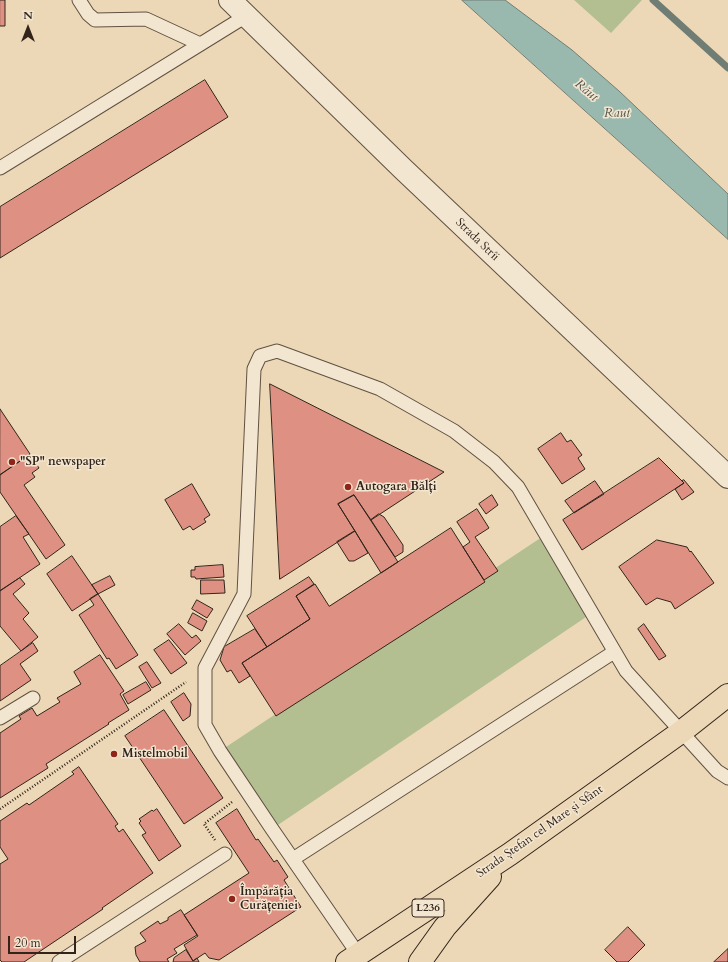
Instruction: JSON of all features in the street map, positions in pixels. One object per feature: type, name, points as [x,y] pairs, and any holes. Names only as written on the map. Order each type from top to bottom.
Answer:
[{"type":"main road","name":"Strada Ștefan cel Mare și Sfânt","points":[[353,958],[510,854],[681,732],[728,696]]},
{"type":"main road","name":"L236","points":[[420,962],[445,927],[510,854]]},
{"type":"main road","points":[[425,962],[445,927]]},
{"type":"street","name":"Strada Strîi","points":[[230,0],[403,169],[728,477]]},
{"type":"lane","points":[[79,0],[88,14],[95,20],[146,20],[200,44]]},
{"type":"lane","points":[[0,168],[246,16]]},
{"type":"lane","points":[[353,958],[293,859],[220,751],[205,725],[204,668],[244,594],[254,369],[260,356],[277,351],[380,389],[454,431],[494,462],[518,487],[626,671],[717,771],[728,778]]},
{"type":"lane","points":[[293,859],[614,652]]},
{"type":"lane","points":[[0,718],[33,698]]},
{"type":"lane","points":[[59,962],[225,854]]},
{"type":"path","points":[[0,809],[204,668]]},
{"type":"path","points":[[225,854],[204,824],[247,791]]},
{"type":"green space","points":[[574,0],[642,0],[611,33]]},
{"type":"green space","points":[[548,533],[592,613],[272,829],[220,751]]},
{"type":"water","name":"Raut","points":[[462,0],[505,0],[572,50],[619,91],[728,194],[728,239]]},
{"type":"building","points":[[0,0],[5,0],[5,26],[0,26]]},
{"type":"building","points":[[205,80],[228,117],[0,258],[0,207]]},
{"type":"building","name":"Autogara Bălți","points":[[270,384],[444,472],[371,520],[354,495],[338,504],[355,531],[280,579]]},
{"type":"building","points":[[0,409],[30,454],[0,475]]},
{"type":"building","points":[[561,433],[567,442],[571,440],[582,455],[578,458],[585,469],[562,484],[538,449]]},
{"type":"building","points":[[30,455],[39,468],[32,473],[35,477],[24,485],[65,545],[46,559],[0,492],[0,475]]},
{"type":"building","points":[[659,458],[684,483],[582,550],[563,520]]},
{"type":"building","points":[[684,480],[694,492],[682,500],[675,489],[684,483],[682,481]]},
{"type":"building","points":[[595,481],[604,494],[574,513],[565,501]]},
{"type":"building","points":[[192,484],[210,515],[204,519],[206,522],[193,530],[190,526],[183,530],[165,500]]},
{"type":"building","points":[[354,495],[398,562],[381,573],[338,504]]},
{"type":"building","points":[[492,495],[498,505],[486,514],[479,504]]},
{"type":"building","points":[[477,509],[489,528],[475,537],[498,571],[484,580],[463,547],[470,542],[457,522]]},
{"type":"building","points":[[379,514],[384,517],[403,545],[403,552],[395,557],[371,520]]},
{"type":"building","points":[[16,516],[29,534],[23,537],[40,564],[0,591],[0,527]]},
{"type":"building","points":[[451,528],[485,582],[276,716],[242,663],[310,619],[296,596],[315,584],[329,606]]},
{"type":"building","points":[[355,531],[368,553],[354,561],[349,561],[337,542]]},
{"type":"building","points":[[657,540],[687,547],[714,583],[675,609],[671,602],[657,598],[646,605],[619,567]]},
{"type":"building","points":[[72,556],[98,594],[72,611],[47,574]]},
{"type":"building","points":[[223,565],[224,577],[196,579],[195,577],[191,577],[191,570],[195,570],[195,567]]},
{"type":"building","points":[[110,576],[115,585],[98,594],[92,585]]},
{"type":"building","points":[[309,577],[314,584],[296,596],[310,619],[267,647],[247,616]]},
{"type":"building","points":[[20,578],[25,584],[13,594],[29,613],[23,619],[38,637],[21,651],[0,626],[0,591]]},
{"type":"building","points":[[201,580],[224,580],[225,593],[201,594]]},
{"type":"building","points":[[98,594],[138,655],[116,669],[109,658],[107,659],[79,615],[94,605],[90,599]]},
{"type":"building","points":[[197,600],[213,609],[207,618],[192,609]]},
{"type":"building","points":[[193,613],[207,621],[202,631],[188,623]]},
{"type":"building","points":[[179,624],[192,638],[196,635],[201,641],[185,655],[167,634]]},
{"type":"building","points":[[644,624],[666,656],[659,660],[638,629]]},
{"type":"building","points":[[255,629],[267,647],[242,663],[250,676],[239,683],[231,670],[227,672],[220,660],[224,647]]},
{"type":"building","points":[[169,640],[187,663],[171,674],[154,650]]},
{"type":"building","points":[[33,643],[38,651],[20,664],[31,680],[0,701],[0,666]]},
{"type":"building","points":[[100,655],[124,691],[120,694],[129,710],[46,764],[48,768],[0,798],[0,733],[21,719],[19,716],[32,708],[37,716],[60,702],[57,698],[81,684],[74,672]]},
{"type":"building","points":[[147,662],[161,683],[152,688],[139,667]]},
{"type":"building","points":[[146,682],[151,690],[128,704],[123,695]]},
{"type":"building","points":[[184,693],[191,704],[190,716],[183,721],[171,702]]},
{"type":"building","points":[[164,710],[223,798],[184,824],[125,736]]},
{"type":"building","points":[[79,767],[118,824],[115,826],[119,832],[123,829],[153,873],[102,908],[103,909],[24,962],[2,962],[0,960],[0,864],[8,859],[0,847],[0,821],[27,803],[29,805],[74,774],[72,772]]},
{"type":"building","points":[[157,809],[181,846],[159,861],[142,835],[146,833],[139,823],[141,821],[139,819],[152,810]]},
{"type":"building","points":[[237,809],[256,840],[258,839],[274,862],[277,860],[288,877],[284,880],[301,907],[219,960],[209,958],[205,953],[193,961],[184,945],[198,936],[184,915],[249,873],[216,823]]},
{"type":"building","points":[[181,910],[197,935],[174,949],[177,953],[167,959],[169,962],[140,962],[136,955],[135,947],[146,941],[140,933],[158,921],[160,924],[168,920],[168,918]]},
{"type":"building","points":[[628,927],[645,945],[628,962],[617,962],[605,950]]},
{"type":"building","points":[[728,949],[728,962],[714,962]]},
{"type":"building","points":[[186,950],[193,961],[197,958],[199,962],[173,962],[174,958]]},
{"type":"waterway","points":[[653,0],[728,68]]},
{"type":"place","name":"\"SP\" newspaper","points":[[12,462]]},
{"type":"place","name":"Autogara Bălți","points":[[348,487]]},
{"type":"place","name":"Mistelmobil","points":[[114,754]]},
{"type":"place","name":"Împărăția Curățeniei","points":[[232,899]]},
{"type":"water label","name":"Răut","points":[[586,91]]}]
